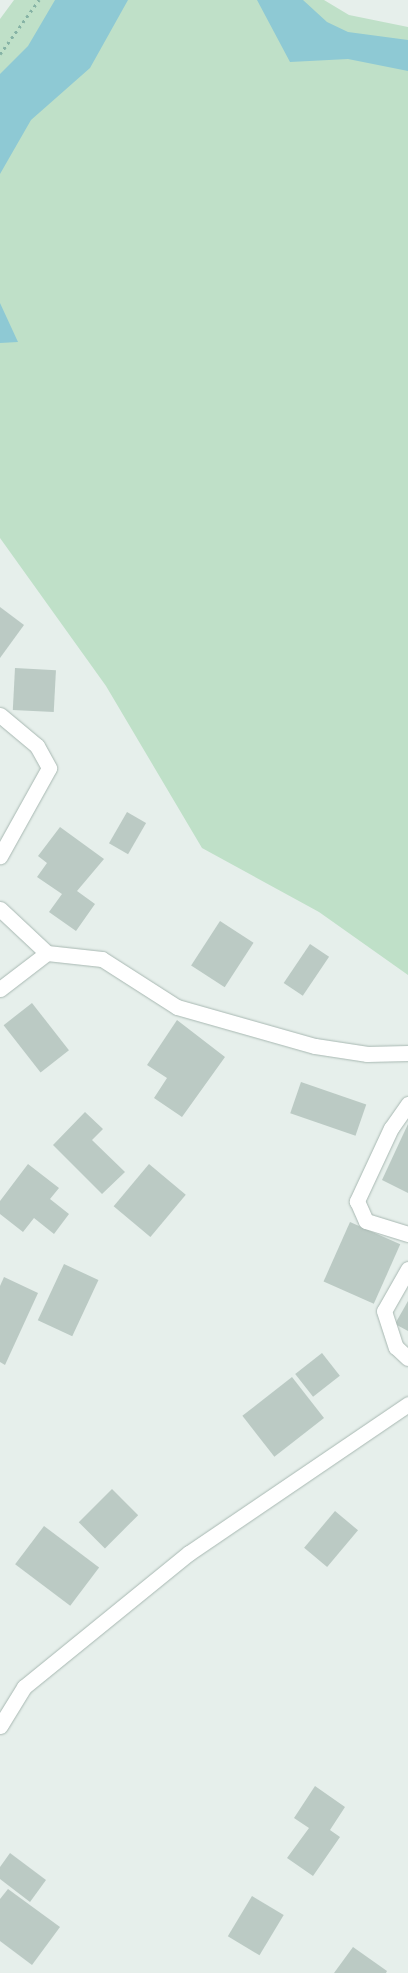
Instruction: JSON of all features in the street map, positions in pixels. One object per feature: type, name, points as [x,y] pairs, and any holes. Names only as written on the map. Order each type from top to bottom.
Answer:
[{"type":"street","points":[[0,714],[37,746],[49,768],[0,856]]},
{"type":"street","points":[[0,909],[47,953],[102,959],[177,1007],[254,1030],[367,1054],[408,1053]]},
{"type":"street","points":[[0,989],[47,953]]},
{"type":"street","points":[[408,1104],[391,1128],[357,1201],[366,1221],[408,1234]]},
{"type":"street","points":[[408,1269],[384,1311],[396,1347],[408,1358]]},
{"type":"street","points":[[0,1726],[24,1687],[189,1553],[408,1404]]},
{"type":"path","points":[[0,54],[39,0]]},
{"type":"green space","points":[[14,0],[324,0],[349,15],[408,27],[408,975],[319,912],[202,848],[106,686],[0,538],[0,19]]},
{"type":"water","points":[[55,0],[128,0],[90,68],[31,120],[0,174],[0,74],[28,46]]},
{"type":"water","points":[[257,0],[303,0],[327,22],[348,32],[408,40],[408,71],[348,59],[290,62]]},
{"type":"water","points":[[0,303],[18,342],[0,343]]},
{"type":"building","points":[[0,607],[24,625],[0,658]]},
{"type":"building","points":[[15,668],[56,670],[54,712],[13,710]]},
{"type":"building","points":[[127,812],[146,823],[128,854],[109,843]]},
{"type":"building","points":[[60,827],[104,859],[77,891],[95,904],[76,931],[49,912],[62,894],[37,877],[47,863],[38,856]]},
{"type":"building","points":[[220,921],[254,943],[225,987],[191,965]]},
{"type":"building","points":[[310,944],[329,957],[303,996],[284,983]]},
{"type":"building","points":[[32,1003],[69,1050],[41,1072],[4,1025]]},
{"type":"building","points":[[177,1020],[225,1057],[182,1117],[154,1098],[167,1078],[147,1065]]},
{"type":"building","points":[[301,1082],[366,1104],[355,1136],[290,1113]]},
{"type":"building","points":[[85,1112],[103,1129],[92,1140],[125,1172],[102,1194],[53,1145]]},
{"type":"building","points":[[408,1124],[408,1193],[382,1180]]},
{"type":"building","points":[[28,1164],[59,1188],[50,1199],[69,1214],[54,1234],[34,1218],[23,1232],[0,1214],[0,1201]]},
{"type":"building","points":[[149,1164],[186,1195],[150,1237],[114,1206]]},
{"type":"building","points":[[350,1222],[400,1244],[374,1304],[324,1281]]},
{"type":"building","points":[[64,1264],[98,1280],[72,1336],[38,1320]]},
{"type":"building","points":[[4,1277],[38,1293],[5,1365],[0,1362],[0,1286]]},
{"type":"building","points":[[408,1301],[408,1331],[395,1324]]},
{"type":"building","points":[[322,1353],[340,1376],[313,1397],[295,1374]]},
{"type":"building","points":[[292,1377],[324,1418],[274,1457],[242,1416]]},
{"type":"building","points":[[112,1489],[138,1515],[105,1548],[79,1522]]},
{"type":"building","points":[[335,1511],[358,1530],[327,1567],[304,1548]]},
{"type":"building","points":[[44,1526],[99,1568],[70,1606],[15,1564]]},
{"type":"building","points":[[315,1786],[345,1807],[330,1830],[340,1837],[313,1876],[287,1858],[309,1828],[294,1818]]},
{"type":"building","points":[[10,1853],[46,1880],[30,1902],[0,1879],[0,1867]]},
{"type":"building","points":[[8,1889],[60,1927],[32,1965],[0,1941],[0,1899]]},
{"type":"building","points":[[252,1896],[284,1915],[260,1955],[228,1936]]},
{"type":"building","points":[[353,1947],[387,1971],[386,1973],[334,1973]]}]
